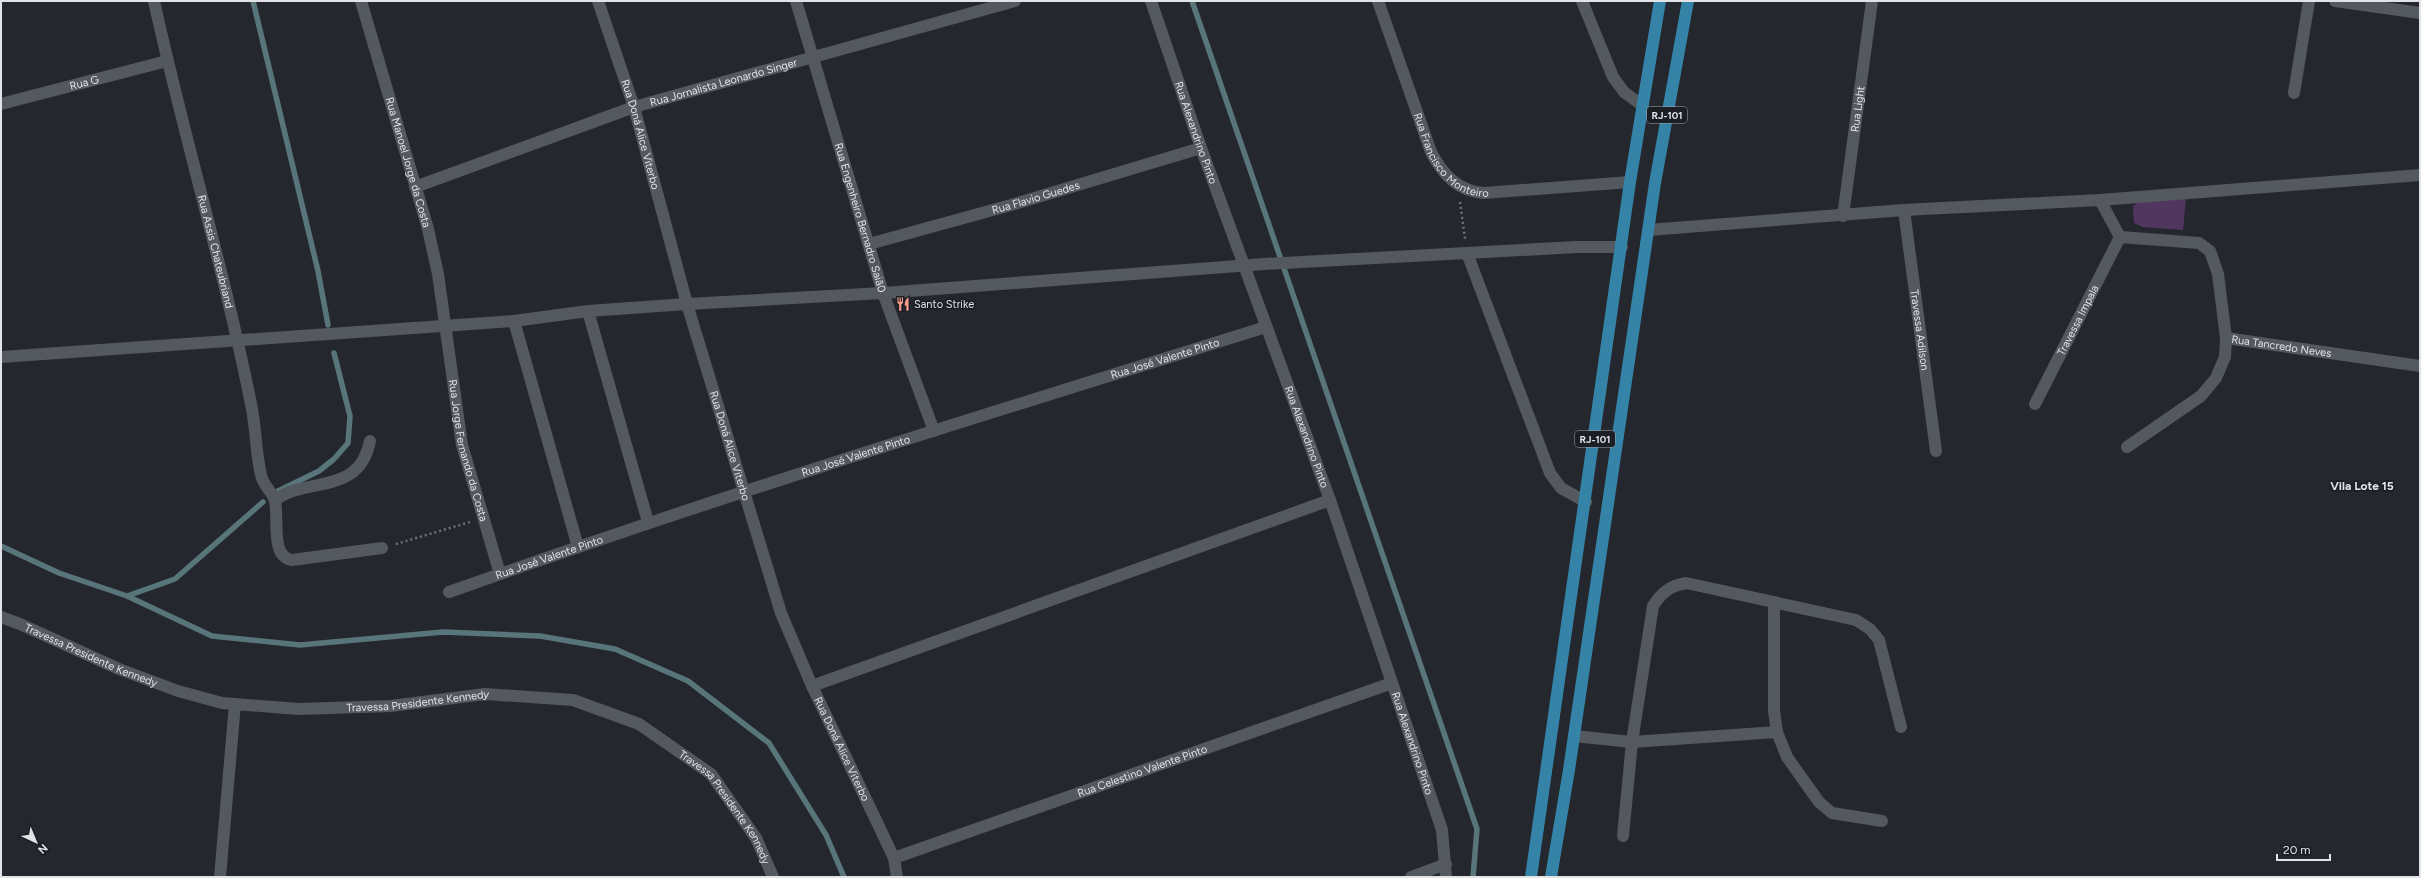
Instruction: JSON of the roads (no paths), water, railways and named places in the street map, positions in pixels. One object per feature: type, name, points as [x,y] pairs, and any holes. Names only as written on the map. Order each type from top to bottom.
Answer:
[{"type":"main road","name":"RJ-101","points":[[1531,877],[1586,502],[1630,182],[1660,1]]},
{"type":"main road","name":"RJ-101","points":[[1552,877],[1655,183],[1688,1]]},
{"type":"street","name":"Rua Assis Chateubriand","points":[[154,1],[167,61],[238,340],[255,427],[261,475],[265,487],[275,500],[279,550],[287,560],[382,548]]},
{"type":"street","name":"Rua Manoel Jorge da Costa","points":[[362,1],[432,244],[444,326]]},
{"type":"street","name":"Rua Doná Alice Viterbo","points":[[598,1],[634,106],[687,304],[781,613],[812,686],[894,858],[897,877]]},
{"type":"street","name":"Rua Engenheiro Bernadro Saiā0","points":[[796,1],[811,56],[883,293],[934,431]]},
{"type":"street","name":"Rua Jornalista Leonardo Singer","points":[[415,186],[634,106],[1015,1]]},
{"type":"street","name":"Rua Alexandrino Pinto","points":[[1151,1],[1201,148],[1330,500],[1442,830],[1446,877]]},
{"type":"street","name":"Rua Francisco Monteiro","points":[[1378,1],[1431,152],[1443,171],[1458,186],[1466,190],[1484,193],[1630,182]]},
{"type":"street","points":[[1582,1],[1613,77],[1624,92],[1643,106]]},
{"type":"street","name":"Rua Light","points":[[1843,216],[1872,1]]},
{"type":"street","points":[[2294,93],[2309,1]]},
{"type":"street","points":[[2335,1],[2420,13]]},
{"type":"street","name":"Rua G","points":[[1,104],[167,61]]},
{"type":"street","name":"Rua Flavio Guedes","points":[[869,244],[1011,205],[1201,148]]},
{"type":"street","points":[[1648,230],[1843,216],[1904,210],[2100,200],[2420,175]]},
{"type":"street","points":[[2100,200],[2120,236],[2199,243],[2210,251],[2218,274],[2226,338]]},
{"type":"street","name":"Travessa Adilson","points":[[1904,210],[1936,451]]},
{"type":"street","name":"Travessa Impala","points":[[2035,404],[2120,236]]},
{"type":"street","points":[[1,357],[514,321],[588,311],[883,293],[1243,265],[1467,253],[1622,247]]},
{"type":"street","points":[[1467,253],[1550,474],[1561,488],[1586,502]]},
{"type":"street","points":[[588,311],[648,522]]},
{"type":"street","points":[[514,321],[578,546]]},
{"type":"street","name":"Rua Jorge Fernando da Costa","points":[[444,326],[462,445],[482,519],[500,574]]},
{"type":"street","name":"Rua José Valente Pinto","points":[[449,592],[578,546],[743,491],[1266,327]]},
{"type":"street","name":"Rua Tancredo Neves","points":[[2127,447],[2201,396],[2216,378],[2225,357],[2226,338],[2420,366]]},
{"type":"street","points":[[275,500],[288,494],[322,486],[344,477],[361,465],[367,457],[370,441]]},
{"type":"street","points":[[812,686],[1330,500]]},
{"type":"street","points":[[1623,836],[1632,742],[1653,606],[1662,593],[1675,585],[1686,583],[1856,620],[1870,629],[1879,640],[1901,726]]},
{"type":"street","points":[[1774,602],[1774,711],[1777,732],[1788,757],[1819,802],[1832,813],[1882,821]]},
{"type":"street","name":"Travessa Presidente Kennedy","points":[[1,617],[120,669],[171,689],[235,704],[299,709],[391,706],[485,694],[573,700],[639,724],[711,774],[756,838],[772,877]]},
{"type":"street","name":"Rua Celestino Valente Pinto","points":[[894,858],[1392,684]]},
{"type":"street","points":[[220,877],[235,704]]},
{"type":"street","points":[[1574,736],[1632,742],[1777,732]]},
{"type":"street","points":[[1411,877],[1446,864]]},
{"type":"waterway","points":[[253,1],[318,271],[328,325]]},
{"type":"waterway","points":[[1192,1],[1477,829],[1473,877]]},
{"type":"waterway","points":[[278,491],[319,471],[334,459],[348,443],[350,416],[334,353]]},
{"type":"waterway","points":[[1,546],[59,573],[127,596],[175,579],[263,502]]},
{"type":"waterway","points":[[127,596],[212,636],[300,645],[443,632],[540,636],[615,649],[688,681],[769,743],[826,835],[844,877]]},
{"type":"place","name":"Santo Strike","points":[[903,304]]},
{"type":"district","name":"Vila Lote 15","points":[[2362,486]]}]
